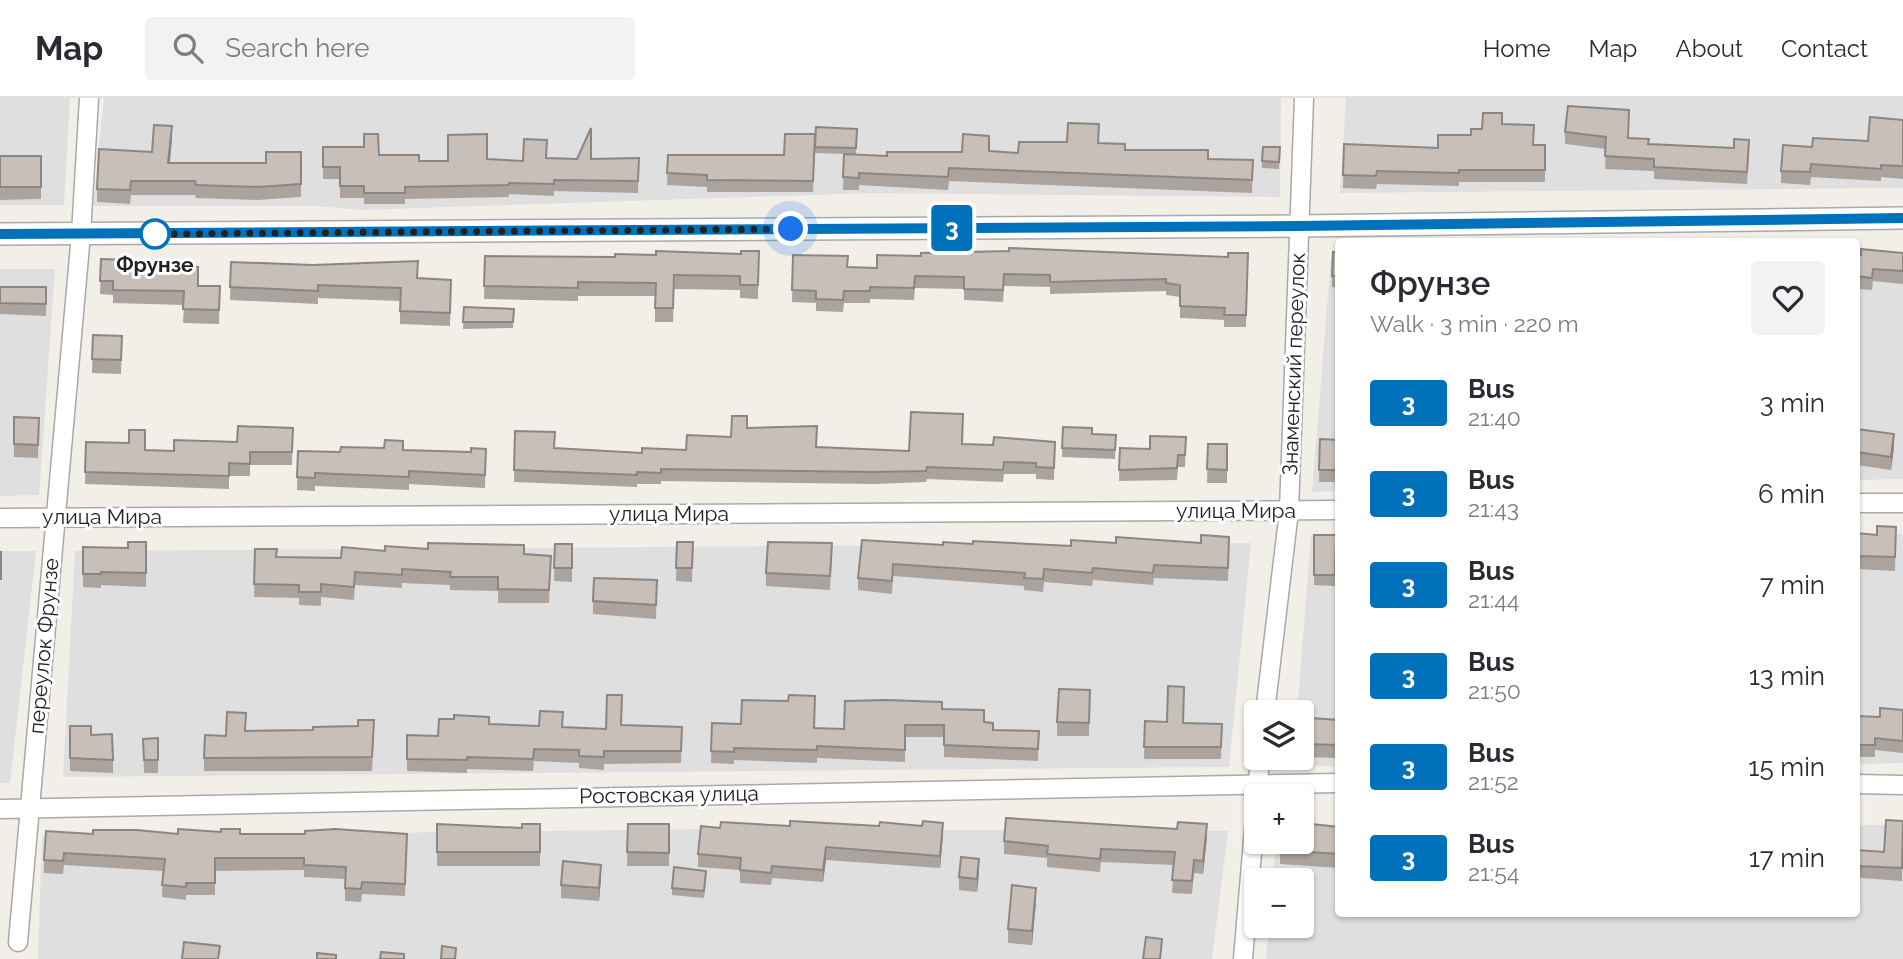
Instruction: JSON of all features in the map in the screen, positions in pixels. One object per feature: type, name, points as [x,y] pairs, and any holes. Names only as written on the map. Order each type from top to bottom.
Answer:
[{"type":"street","name":"переулок Фрунзе","points":[[19,942],[81,234],[89,98]]},
{"type":"street","name":"Знаменский переулок","points":[[1266,700],[1289,511],[1304,98]]},
{"type":"street","points":[[0,234],[1299,226],[1903,218]]},
{"type":"street","points":[[1860,503],[1903,503]]},
{"type":"street","name":"улица Мира","points":[[0,518],[1335,510]]},
{"type":"street","points":[[1243,959],[1259,770]]},
{"type":"street","name":"Ростовская улица","points":[[0,809],[1335,783]]},
{"type":"street","points":[[1860,784],[1903,785]]},
{"type":"shaded area","points":[[0,98],[70,98],[64,205],[0,205]]},
{"type":"shaded area","points":[[104,98],[1281,98],[1280,197],[872,193],[361,210],[315,206],[93,206]]},
{"type":"shaded area","points":[[1346,98],[1903,98],[1903,188],[1340,193]]},
{"type":"shaded area","points":[[1903,254],[1903,479],[1860,480],[1860,255]]},
{"type":"shaded area","points":[[1331,258],[1335,258],[1335,491],[1312,492]]},
{"type":"shaded area","points":[[0,269],[55,269],[39,495],[0,496]]},
{"type":"shaded area","points":[[1860,534],[1903,534],[1903,763],[1860,764]]},
{"type":"shaded area","points":[[1311,537],[1335,537],[1335,766],[1314,766],[1314,700],[1298,700]]},
{"type":"shaded area","points":[[1251,543],[1229,767],[63,777],[75,551]]},
{"type":"shaded area","points":[[0,551],[36,551],[10,783],[0,783]]},
{"type":"shaded area","points":[[1860,825],[1903,825],[1903,959],[1266,959],[1268,938],[1314,938],[1314,868],[1274,868],[1275,854],[1314,854],[1314,837],[1335,830],[1335,917],[1860,917]]},
{"type":"shaded area","points":[[705,829],[1228,831],[1212,959],[38,959],[42,837]]},
{"type":"building","points":[[1568,106],[1629,110],[1628,138],[1649,139],[1648,144],[1734,148],[1734,139],[1749,140],[1747,172],[1654,167],[1654,159],[1605,156],[1606,137],[1565,132]]},
{"type":"building","points":[[1483,113],[1502,113],[1502,124],[1534,125],[1533,145],[1545,145],[1545,170],[1459,170],[1459,173],[1377,171],[1376,176],[1343,175],[1344,144],[1438,148],[1438,135],[1471,135],[1471,129],[1482,129]]},
{"type":"building","points":[[1870,117],[1903,120],[1903,166],[1881,165],[1881,169],[1811,164],[1810,172],[1781,171],[1783,145],[1812,147],[1813,138],[1868,141]]},
{"type":"building","points":[[1068,123],[1099,124],[1098,143],[1125,144],[1125,150],[1208,150],[1208,159],[1253,160],[1252,180],[949,168],[948,177],[859,173],[859,178],[843,177],[844,154],[887,156],[887,152],[962,152],[963,134],[989,136],[989,151],[1018,153],[1019,142],[1067,142]]},
{"type":"building","points":[[154,125],[172,126],[168,163],[266,163],[266,152],[301,152],[301,184],[258,187],[196,185],[195,181],[131,181],[130,190],[97,189],[99,149],[152,152]]},
{"type":"building","points":[[816,127],[857,129],[856,148],[815,147]]},
{"type":"building","points":[[591,128],[591,159],[639,158],[638,181],[554,180],[554,184],[405,187],[405,193],[364,193],[364,186],[340,186],[340,167],[323,167],[323,147],[364,147],[364,134],[378,134],[379,155],[419,155],[419,161],[448,161],[448,135],[487,134],[487,159],[523,161],[524,139],[547,140],[546,158],[577,159]]},
{"type":"building","points":[[785,134],[815,134],[813,181],[707,180],[707,175],[667,173],[668,155],[784,155]]},
{"type":"building","points":[[1263,147],[1280,147],[1279,162],[1262,161]]},
{"type":"building","points":[[0,156],[41,156],[41,187],[0,187]]},
{"type":"building","points":[[1009,248],[1228,257],[1228,253],[1248,253],[1246,315],[1224,315],[1225,308],[1180,306],[1180,285],[1166,283],[1166,279],[1050,282],[1050,275],[1004,274],[1003,290],[964,289],[964,277],[915,276],[914,288],[870,287],[870,291],[844,291],[843,300],[816,299],[816,291],[792,290],[793,255],[848,256],[847,267],[877,268],[877,255],[921,256],[921,253],[1009,251]]},
{"type":"building","points":[[1861,249],[1903,253],[1903,271],[1873,269],[1872,278],[1860,276]]},
{"type":"building","points":[[656,251],[741,254],[741,251],[759,251],[758,285],[740,285],[740,276],[674,275],[673,308],[655,308],[656,283],[578,282],[578,288],[484,286],[485,256],[615,257],[615,254],[656,255]]},
{"type":"building","points":[[1333,252],[1335,252],[1335,276],[1332,276]]},
{"type":"building","points":[[101,259],[162,261],[162,266],[198,267],[198,286],[220,286],[219,310],[183,309],[184,291],[113,290],[113,281],[100,281]]},
{"type":"building","points":[[418,261],[417,278],[451,280],[450,313],[400,311],[401,288],[318,285],[318,291],[230,287],[231,262],[313,265]]},
{"type":"building","points":[[0,287],[46,287],[46,304],[0,303]]},
{"type":"building","points":[[464,307],[514,309],[513,322],[463,322]]},
{"type":"building","points":[[93,335],[122,336],[121,360],[92,359]]},
{"type":"building","points":[[911,412],[963,414],[962,444],[993,445],[994,437],[1055,442],[1054,468],[1036,467],[1036,463],[1004,462],[1003,470],[927,467],[926,471],[875,472],[661,469],[661,473],[637,472],[637,475],[514,470],[515,431],[555,432],[554,448],[642,453],[642,448],[686,450],[687,435],[731,437],[732,416],[747,416],[747,428],[817,426],[816,447],[909,451]]},
{"type":"building","points":[[14,417],[39,418],[38,445],[14,444]]},
{"type":"building","points":[[238,426],[293,428],[292,452],[250,452],[250,464],[229,463],[229,476],[85,472],[86,442],[129,443],[129,430],[145,430],[145,450],[174,451],[174,440],[237,442]]},
{"type":"building","points":[[1063,427],[1092,428],[1092,434],[1116,435],[1115,450],[1062,448]]},
{"type":"building","points":[[1860,429],[1894,434],[1891,457],[1860,452]]},
{"type":"building","points":[[1150,436],[1186,437],[1185,455],[1178,455],[1177,468],[1119,470],[1120,448],[1150,449]]},
{"type":"building","points":[[1320,439],[1335,440],[1335,470],[1319,470]]},
{"type":"building","points":[[385,440],[403,441],[403,450],[471,452],[471,448],[486,449],[485,475],[409,471],[409,477],[315,473],[315,478],[297,477],[298,451],[340,452],[341,447],[384,448]]},
{"type":"building","points":[[1208,444],[1227,444],[1227,470],[1207,469]]},
{"type":"building","points":[[1877,526],[1896,527],[1895,557],[1860,556],[1860,533],[1877,535]]},
{"type":"building","points":[[1201,535],[1229,537],[1228,568],[1154,565],[1153,573],[1093,568],[1092,573],[1044,569],[1043,579],[1024,578],[1025,573],[893,564],[892,581],[858,578],[862,540],[943,545],[943,542],[973,544],[973,541],[1071,546],[1071,540],[1116,543],[1116,537],[1201,543]]},
{"type":"building","points":[[1314,535],[1335,535],[1335,575],[1314,575]]},
{"type":"building","points":[[128,542],[146,542],[146,573],[83,574],[83,547],[128,548]]},
{"type":"building","points":[[677,542],[693,542],[692,568],[676,568]]},
{"type":"building","points":[[768,542],[832,543],[830,576],[766,573]]},
{"type":"building","points":[[428,543],[524,545],[524,554],[551,556],[549,590],[498,589],[498,577],[450,577],[451,572],[402,569],[402,575],[355,572],[354,587],[321,584],[321,592],[299,592],[299,585],[254,584],[255,549],[277,549],[276,557],[341,558],[342,547],[385,551],[385,546],[428,549]]},
{"type":"building","points":[[555,544],[572,544],[572,568],[554,568]]},
{"type":"building","points":[[594,578],[657,580],[656,605],[593,601]]},
{"type":"building","points":[[1168,686],[1184,687],[1183,723],[1222,724],[1221,747],[1144,747],[1145,721],[1167,722]]},
{"type":"building","points":[[1059,689],[1090,690],[1089,723],[1057,722]]},
{"type":"building","points":[[607,695],[622,695],[621,725],[682,727],[681,751],[604,751],[604,757],[579,756],[579,750],[534,749],[533,759],[407,759],[407,735],[438,736],[439,719],[454,719],[454,715],[489,717],[489,724],[539,726],[540,711],[563,712],[562,727],[606,729]]},
{"type":"building","points":[[789,695],[815,696],[814,728],[844,729],[845,701],[942,702],[942,709],[984,710],[984,722],[993,723],[993,730],[1039,731],[1038,749],[944,745],[944,725],[905,725],[905,750],[817,746],[817,750],[734,748],[734,752],[711,751],[712,723],[741,724],[742,700],[788,701]]},
{"type":"building","points":[[1880,708],[1903,710],[1903,741],[1875,738],[1875,745],[1860,745],[1860,716],[1880,717]]},
{"type":"building","points":[[227,712],[246,713],[245,731],[313,730],[313,727],[358,726],[358,720],[374,720],[372,757],[204,758],[205,735],[226,736]]},
{"type":"building","points":[[1314,718],[1335,720],[1335,745],[1314,744]]},
{"type":"building","points":[[70,726],[91,726],[91,735],[112,734],[113,760],[70,758]]},
{"type":"building","points":[[158,738],[158,760],[144,760],[143,739]]},
{"type":"building","points":[[1006,818],[1177,829],[1178,822],[1207,824],[1203,861],[1194,860],[1192,881],[1172,880],[1175,852],[1101,849],[1100,859],[1047,854],[1048,846],[1004,841]]},
{"type":"building","points":[[1886,820],[1903,821],[1902,868],[1860,866],[1860,850],[1884,852]]},
{"type":"building","points":[[790,821],[879,826],[880,822],[922,826],[923,821],[943,823],[940,856],[826,847],[823,870],[772,866],[771,873],[740,870],[741,858],[698,854],[701,826],[720,828],[721,822],[790,826]]},
{"type":"building","points":[[437,824],[522,828],[522,824],[540,824],[540,852],[437,852]]},
{"type":"building","points":[[628,824],[669,824],[669,853],[627,852]]},
{"type":"building","points":[[1314,824],[1335,827],[1335,854],[1314,852]]},
{"type":"building","points":[[178,829],[221,832],[221,829],[240,829],[240,834],[305,834],[305,831],[335,829],[407,834],[405,884],[362,882],[361,889],[345,888],[346,867],[304,865],[304,858],[215,858],[215,883],[186,883],[186,887],[162,885],[165,859],[64,853],[63,861],[44,860],[46,831],[93,834],[93,830],[137,830],[178,834]]},
{"type":"building","points":[[961,857],[979,859],[977,879],[959,877]]},
{"type":"building","points":[[563,861],[601,865],[599,888],[561,885]]},
{"type":"building","points":[[674,867],[706,871],[704,891],[672,888]]},
{"type":"building","points":[[1012,885],[1036,888],[1032,931],[1008,929]]},
{"type":"building","points":[[1146,937],[1162,939],[1160,959],[1143,959]]},
{"type":"building","points":[[184,942],[220,946],[218,959],[182,959]]},
{"type":"building","points":[[442,946],[456,948],[455,959],[441,959]]},
{"type":"building","points":[[381,952],[404,954],[404,959],[380,959]]},
{"type":"building","points":[[317,953],[336,955],[336,959],[317,959]]},
{"type":"bus line","name":"3","points":[[0,234],[1299,226],[1903,218]]},
{"type":"place","name":"Фрунзе","points":[[155,234]]},
{"type":"route","points":[[155,234],[152,234],[791,229]]}]
